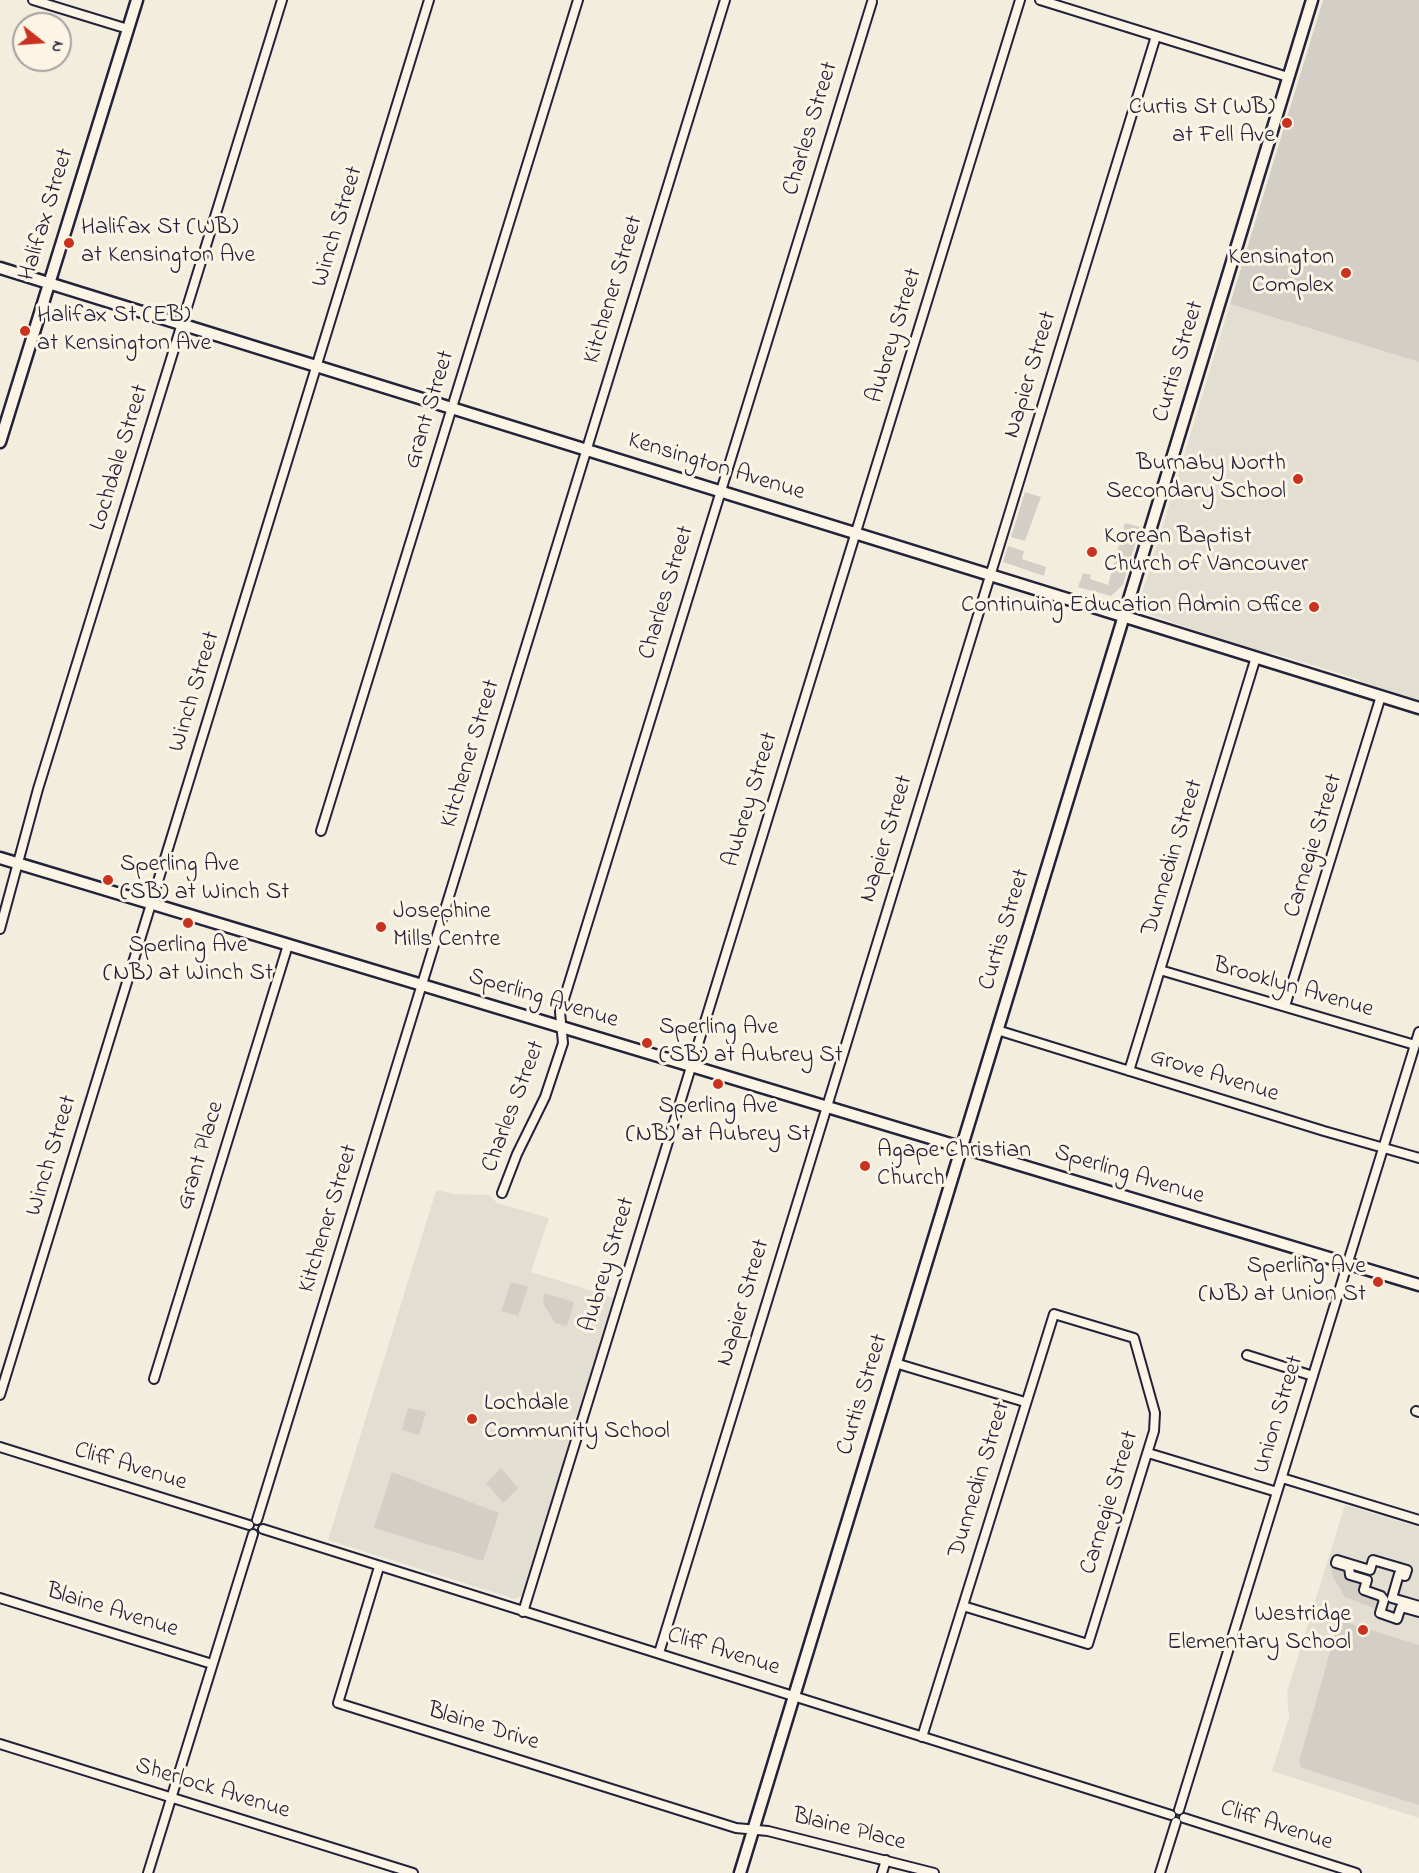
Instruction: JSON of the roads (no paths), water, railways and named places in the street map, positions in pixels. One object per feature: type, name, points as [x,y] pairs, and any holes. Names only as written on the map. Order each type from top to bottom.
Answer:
[{"type":"street","points":[[33,0],[128,29]]},
{"type":"street","name":"Halifax Street","points":[[0,442],[137,0]]},
{"type":"street","name":"Lochdale Street","points":[[0,929],[20,864],[38,789],[282,0]]},
{"type":"street","name":"Winch Street","points":[[0,1395],[429,0]]},
{"type":"street","name":"Grant Street","points":[[321,831],[578,0]]},
{"type":"street","name":"Kitchener Street","points":[[257,1520],[725,0]]},
{"type":"street","name":"Aubrey Street","points":[[523,1612],[1020,0]]},
{"type":"street","points":[[1040,0],[1288,77]]},
{"type":"street","name":"Curtis Street","points":[[740,1873],[1312,0]]},
{"type":"street","name":"Charles Street","points":[[502,1193],[517,1154],[548,1090],[563,1043],[560,1012],[872,2]]},
{"type":"street","name":"Napier Street","points":[[659,1653],[1156,36]]},
{"type":"street","name":"Kensington Avenue","points":[[0,268],[1419,708]]},
{"type":"street","name":"Dunnedin Street","points":[[1129,1071],[1256,657]]},
{"type":"street","name":"Carnegie Street","points":[[1285,1006],[1381,696]]},
{"type":"street","name":"Sperling Avenue","points":[[0,858],[1419,1285]]},
{"type":"street","name":"Grant Place","points":[[154,1379],[288,945]]},
{"type":"street","name":"Brooklyn Avenue","points":[[1160,970],[1415,1045]]},
{"type":"street","name":"Grove Avenue","points":[[998,1030],[1419,1158]]},
{"type":"street","name":"Union Street","points":[[1177,1819],[1419,1032]]},
{"type":"street","name":"Dunnedin Street","points":[[922,1737],[1054,1314],[1134,1338]]},
{"type":"street","name":"Carnegie Street","points":[[963,1606],[1088,1644],[1154,1431],[1155,1413],[1134,1338]]},
{"type":"street","points":[[1247,1355],[1313,1376]]},
{"type":"street","points":[[895,1363],[1025,1402]]},
{"type":"street","name":"Cliff Avenue","points":[[0,1447],[249,1525]]},
{"type":"street","points":[[1148,1453],[1277,1492]]},
{"type":"street","points":[[1282,1478],[1419,1520]]},
{"type":"street","points":[[148,1873],[253,1534],[249,1525],[257,1520],[263,1525],[263,1529],[258,1535],[253,1534]]},
{"type":"street","name":"Cliff Avenue","points":[[263,1529],[1177,1819],[1356,1873]]},
{"type":"street","points":[[1419,1606],[1392,1598],[1399,1574],[1405,1576],[1407,1570],[1373,1560],[1370,1570],[1337,1560],[1336,1563],[1349,1567],[1350,1575],[1367,1580],[1364,1590],[1381,1596],[1384,1600],[1380,1613],[1397,1618],[1401,1607],[1419,1612]]},
{"type":"street","name":"Blaine Drive","points":[[379,1567],[338,1703],[736,1828],[753,1829]]},
{"type":"street","name":"Blaine Avenue","points":[[0,1598],[213,1664]]},
{"type":"street","name":"Sherlock Avenue","points":[[0,1744],[413,1873]]},
{"type":"street","points":[[1160,1873],[1177,1819]]},
{"type":"street","name":"Blaine Place","points":[[753,1829],[934,1873]]},
{"type":"street","points":[[882,1873],[886,1860]]},
{"type":"place","name":"Curtis St (WB) at Fell Ave","points":[[1287,123]]},
{"type":"place","name":"Halifax St (WB) at Kensington Ave","points":[[69,243]]},
{"type":"place","name":"Kensington Complex","points":[[1346,273]]},
{"type":"place","name":"Halifax St (EB) at Kensington Ave","points":[[25,331]]},
{"type":"place","name":"Burnaby North Secondary School","points":[[1298,479]]},
{"type":"place","name":"Korean Baptist Church of Vancouver","points":[[1092,552]]},
{"type":"place","name":"Continuing Education Admin Office","points":[[1314,607]]},
{"type":"place","name":"Sperling Ave (SB) at Winch St","points":[[108,880]]},
{"type":"place","name":"Sperling Ave (NB) at Winch St","points":[[188,923]]},
{"type":"place","name":"Josephine Mills Centre","points":[[381,927]]},
{"type":"place","name":"Sperling Ave (SB) at Aubrey St","points":[[647,1043]]},
{"type":"place","name":"Sperling Ave (NB) at Aubrey St","points":[[718,1084]]},
{"type":"place","name":"Agape Christian Church","points":[[865,1166]]},
{"type":"place","name":"Sperling Ave (NB) at Union St","points":[[1378,1282]]},
{"type":"place","name":"Lochdale Community School","points":[[472,1419]]},
{"type":"place","name":"Westridge Elementary School","points":[[1363,1630]]}]
